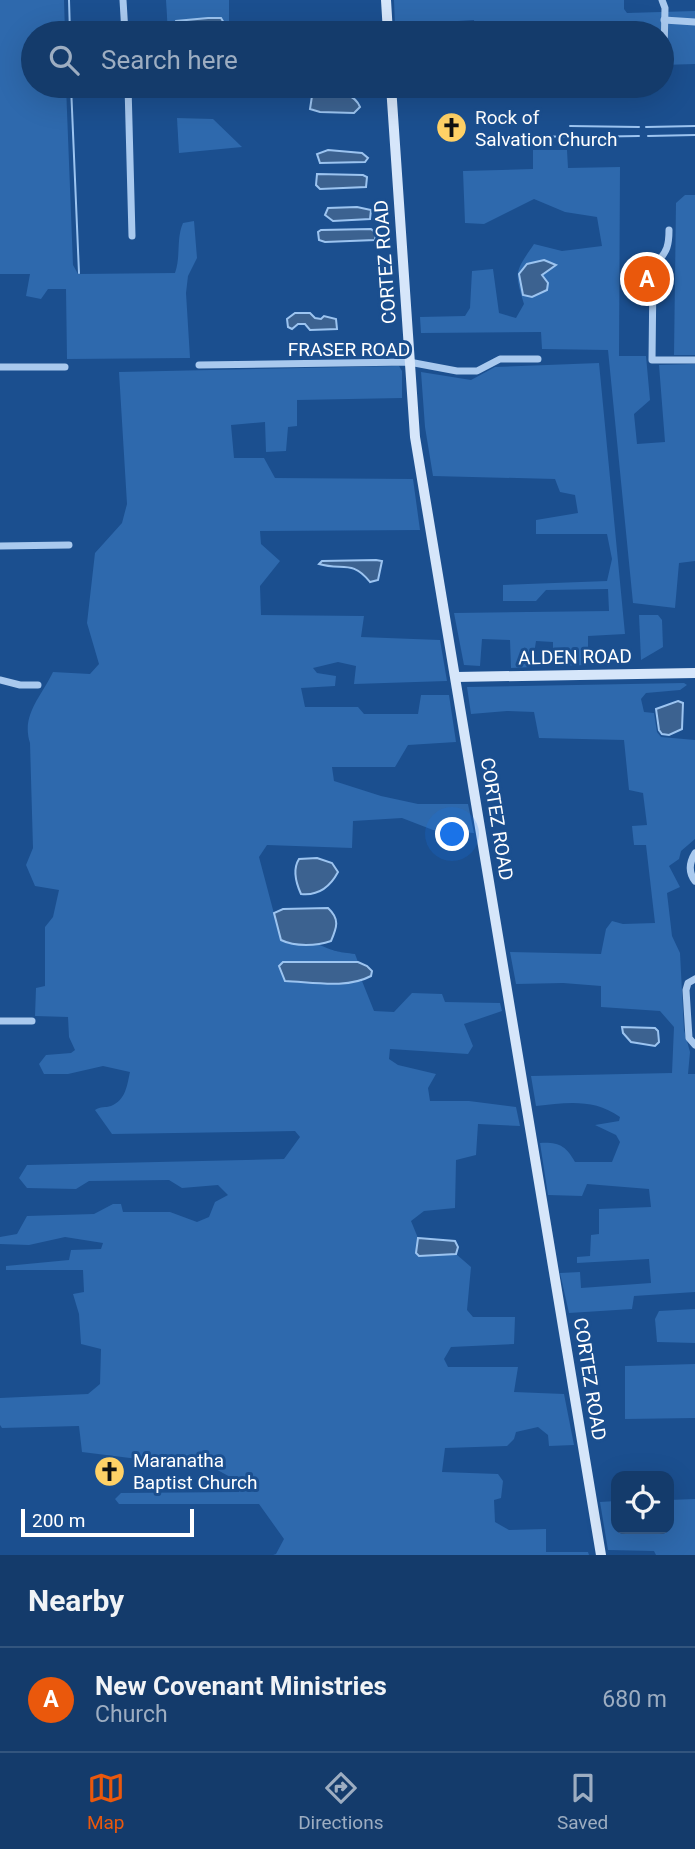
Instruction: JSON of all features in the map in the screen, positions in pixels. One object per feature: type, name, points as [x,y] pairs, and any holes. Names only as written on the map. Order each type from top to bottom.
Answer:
[{"type":"street","points":[[122,0],[124,21]]},
{"type":"street","points":[[386,0],[387,21]]},
{"type":"street","points":[[662,0],[664,20],[695,22]]},
{"type":"street","points":[[128,98],[132,236]]},
{"type":"street","name":"CORTEZ ROAD","points":[[392,98],[415,437],[601,1555]]},
{"type":"street","points":[[669,230],[668,250],[655,266],[653,273],[652,360],[695,359]]},
{"type":"street","name":"FRASER ROAD","points":[[199,365],[409,362],[457,371],[477,371],[500,359],[538,359]]},
{"type":"street","points":[[0,368],[65,368]]},
{"type":"street","points":[[0,546],[69,545]]},
{"type":"street","name":"ALDEN ROAD","points":[[456,677],[695,673]]},
{"type":"street","points":[[0,680],[20,685],[38,685]]},
{"type":"street","points":[[695,853],[690,861],[690,872],[695,881]]},
{"type":"street","points":[[695,979],[688,983],[686,990],[690,1038],[695,1045]]},
{"type":"street","points":[[0,1021],[32,1021]]},
{"type":"shaded area","points":[[0,0],[64,0],[65,21],[21,21],[21,98],[66,98],[73,265],[78,274],[175,273],[183,223],[194,221],[197,258],[188,276],[186,293],[190,358],[67,359],[66,289],[48,289],[41,299],[26,296],[30,274],[0,274]]},
{"type":"shaded area","points":[[166,0],[229,0],[229,21],[167,21]]},
{"type":"shaded area","points":[[394,0],[624,0],[627,13],[695,11],[695,64],[674,65],[674,21],[395,21]]},
{"type":"shaded area","points":[[221,18],[223,21],[176,21]]},
{"type":"shaded area","points":[[312,98],[352,98],[360,107],[354,113],[310,109]]},
{"type":"shaded area","points":[[177,118],[213,119],[242,147],[179,153]]},
{"type":"shaded area","points":[[328,150],[362,153],[368,158],[365,162],[320,163],[317,154]]},
{"type":"shaded area","points":[[533,150],[567,150],[568,168],[620,167],[619,356],[646,356],[650,400],[634,414],[637,444],[665,442],[659,365],[695,364],[695,561],[679,563],[675,608],[633,603],[608,350],[542,349],[541,332],[421,333],[420,317],[465,316],[470,308],[472,271],[493,269],[499,313],[516,318],[524,304],[518,272],[534,244],[562,251],[602,246],[597,217],[565,212],[534,199],[484,224],[465,223],[463,171],[533,169]]},
{"type":"shaded area","points":[[317,174],[363,175],[367,177],[366,187],[320,189],[316,185]]},
{"type":"shaded area","points":[[685,195],[695,195],[695,355],[674,355],[676,203]]},
{"type":"shaded area","points":[[357,207],[371,210],[370,219],[333,221],[325,215],[328,208]]},
{"type":"shaded area","points":[[371,229],[376,233],[375,240],[319,240],[318,232],[321,230]]},
{"type":"shaded area","points":[[544,260],[556,265],[542,275],[548,283],[547,290],[532,297],[523,295],[519,274],[527,264]]},
{"type":"shaded area","points":[[295,313],[310,313],[321,319],[324,316],[336,319],[337,329],[310,330],[305,324],[298,324],[292,329],[288,327],[287,319]]},
{"type":"shaded area","points":[[599,363],[625,634],[588,636],[588,665],[553,666],[553,642],[536,641],[532,667],[511,668],[510,640],[482,639],[480,666],[464,665],[454,613],[609,611],[608,589],[546,590],[536,601],[503,601],[503,585],[607,581],[612,559],[607,534],[536,534],[536,520],[578,513],[575,495],[560,492],[555,479],[433,476],[425,427],[421,372],[471,380],[495,367]]},
{"type":"shaded area","points":[[399,366],[402,371],[402,398],[297,400],[297,426],[288,427],[286,451],[266,452],[265,422],[231,425],[234,458],[264,458],[275,478],[413,479],[420,530],[260,531],[261,544],[280,561],[260,586],[261,615],[364,616],[361,637],[440,640],[447,681],[354,684],[356,666],[338,662],[313,668],[317,673],[336,676],[335,686],[301,688],[305,707],[358,707],[364,714],[418,714],[421,695],[449,695],[456,742],[408,745],[395,767],[332,767],[334,781],[418,804],[468,804],[474,833],[433,830],[402,818],[353,821],[352,848],[267,845],[259,857],[281,940],[317,944],[334,951],[355,954],[358,962],[283,962],[348,983],[362,981],[374,1011],[394,1012],[412,993],[442,994],[445,1002],[500,1003],[502,1011],[464,1024],[473,1046],[468,1054],[390,1049],[389,1059],[398,1065],[436,1074],[428,1088],[430,1101],[469,1101],[516,1107],[520,1126],[478,1124],[476,1155],[456,1160],[455,1208],[424,1211],[411,1221],[418,1238],[416,1253],[420,1256],[456,1254],[471,1267],[467,1310],[473,1317],[515,1317],[514,1344],[451,1347],[444,1359],[448,1367],[518,1367],[514,1392],[564,1394],[574,1445],[549,1446],[548,1435],[538,1427],[516,1432],[514,1439],[507,1446],[445,1448],[442,1472],[498,1474],[503,1481],[501,1498],[494,1500],[495,1522],[509,1530],[546,1529],[546,1552],[588,1552],[589,1555],[273,1555],[284,1539],[259,1504],[119,1504],[115,1499],[121,1493],[239,1492],[241,1483],[194,1457],[138,1459],[82,1452],[79,1426],[2,1428],[0,1425],[0,1398],[88,1394],[100,1384],[101,1349],[81,1344],[79,1314],[73,1294],[84,1292],[83,1270],[6,1270],[6,1266],[69,1260],[71,1250],[101,1249],[103,1243],[65,1237],[29,1245],[0,1244],[0,1237],[17,1234],[27,1216],[94,1214],[113,1204],[121,1204],[123,1212],[170,1212],[197,1222],[209,1217],[215,1202],[228,1195],[218,1185],[182,1188],[169,1180],[89,1181],[76,1189],[27,1188],[19,1178],[27,1165],[284,1159],[300,1137],[295,1131],[112,1134],[95,1110],[111,1106],[120,1100],[130,1072],[103,1066],[68,1074],[44,1074],[39,1064],[46,1055],[71,1053],[75,1050],[69,1037],[68,1017],[35,1016],[36,988],[45,986],[45,927],[53,917],[59,890],[35,886],[26,865],[33,848],[28,724],[34,706],[53,672],[90,674],[99,664],[87,623],[95,553],[122,523],[127,504],[119,372]]},
{"type":"shaded area","points":[[322,561],[382,561],[378,580],[370,582],[358,570],[319,564]]},
{"type":"shaded area","points":[[639,615],[658,615],[662,620],[663,647],[641,660]]},
{"type":"shaded area","points":[[687,685],[680,690],[646,693],[641,699],[644,712],[654,713],[657,732],[661,737],[695,740],[695,839],[681,851],[679,859],[669,866],[680,887],[667,893],[672,936],[680,953],[684,1030],[690,1052],[688,1074],[695,1074],[695,1292],[634,1296],[632,1309],[569,1313],[560,1273],[580,1272],[581,1288],[651,1283],[649,1259],[577,1263],[577,1257],[590,1256],[591,1235],[599,1234],[599,1209],[651,1207],[649,1189],[587,1184],[582,1196],[548,1195],[540,1143],[561,1146],[575,1162],[612,1162],[620,1142],[616,1135],[595,1125],[619,1121],[620,1117],[589,1104],[536,1106],[531,1076],[672,1073],[674,1027],[660,1011],[601,1007],[601,986],[563,983],[516,984],[510,952],[601,954],[606,929],[612,921],[623,924],[655,923],[646,845],[634,845],[632,826],[647,825],[643,793],[629,790],[624,740],[539,738],[534,712],[471,714],[467,687]]},
{"type":"shaded area","points":[[678,701],[683,703],[682,729],[669,735],[662,734],[656,709]]},
{"type":"shaded area","points":[[317,858],[332,863],[338,872],[323,889],[313,894],[301,894],[296,876],[297,863],[299,859]]},
{"type":"shaded area","points":[[328,908],[336,923],[331,941],[306,945],[281,940],[274,913],[283,909]]},
{"type":"shaded area","points":[[283,962],[358,962],[372,971],[371,976],[351,982],[329,984],[285,981],[279,966]]},
{"type":"shaded area","points":[[622,1027],[655,1028],[659,1042],[655,1046],[631,1042],[623,1033]]},
{"type":"shaded area","points":[[418,1238],[455,1241],[458,1247],[456,1254],[419,1256],[416,1253]]},
{"type":"shaded area","points":[[695,1309],[695,1343],[657,1342],[655,1319],[659,1311]]},
{"type":"shaded area","points":[[695,1364],[695,1418],[625,1419],[625,1366]]},
{"type":"shaded area","points":[[695,1499],[695,1555],[656,1555],[654,1551],[608,1550],[600,1502],[611,1501],[611,1534],[674,1534],[674,1500]]},
{"type":"waterway","points":[[69,0],[70,21]]},
{"type":"waterway","points":[[72,98],[79,273]]},
{"type":"waterway","points":[[570,126],[639,127]]},
{"type":"waterway","points":[[646,127],[695,126]]},
{"type":"waterway","points":[[648,136],[695,135]]},
{"type":"waterway","points":[[535,136],[568,137]]},
{"type":"waterway","points":[[577,137],[639,136]]},
{"type":"place","name":"Rock of Salvation Church","points":[[452,128]]},
{"type":"place","name":"New Covenant Ministries","points":[[647,279]]},
{"type":"place","name":"Maranatha Baptist Church","points":[[110,1471]]}]
